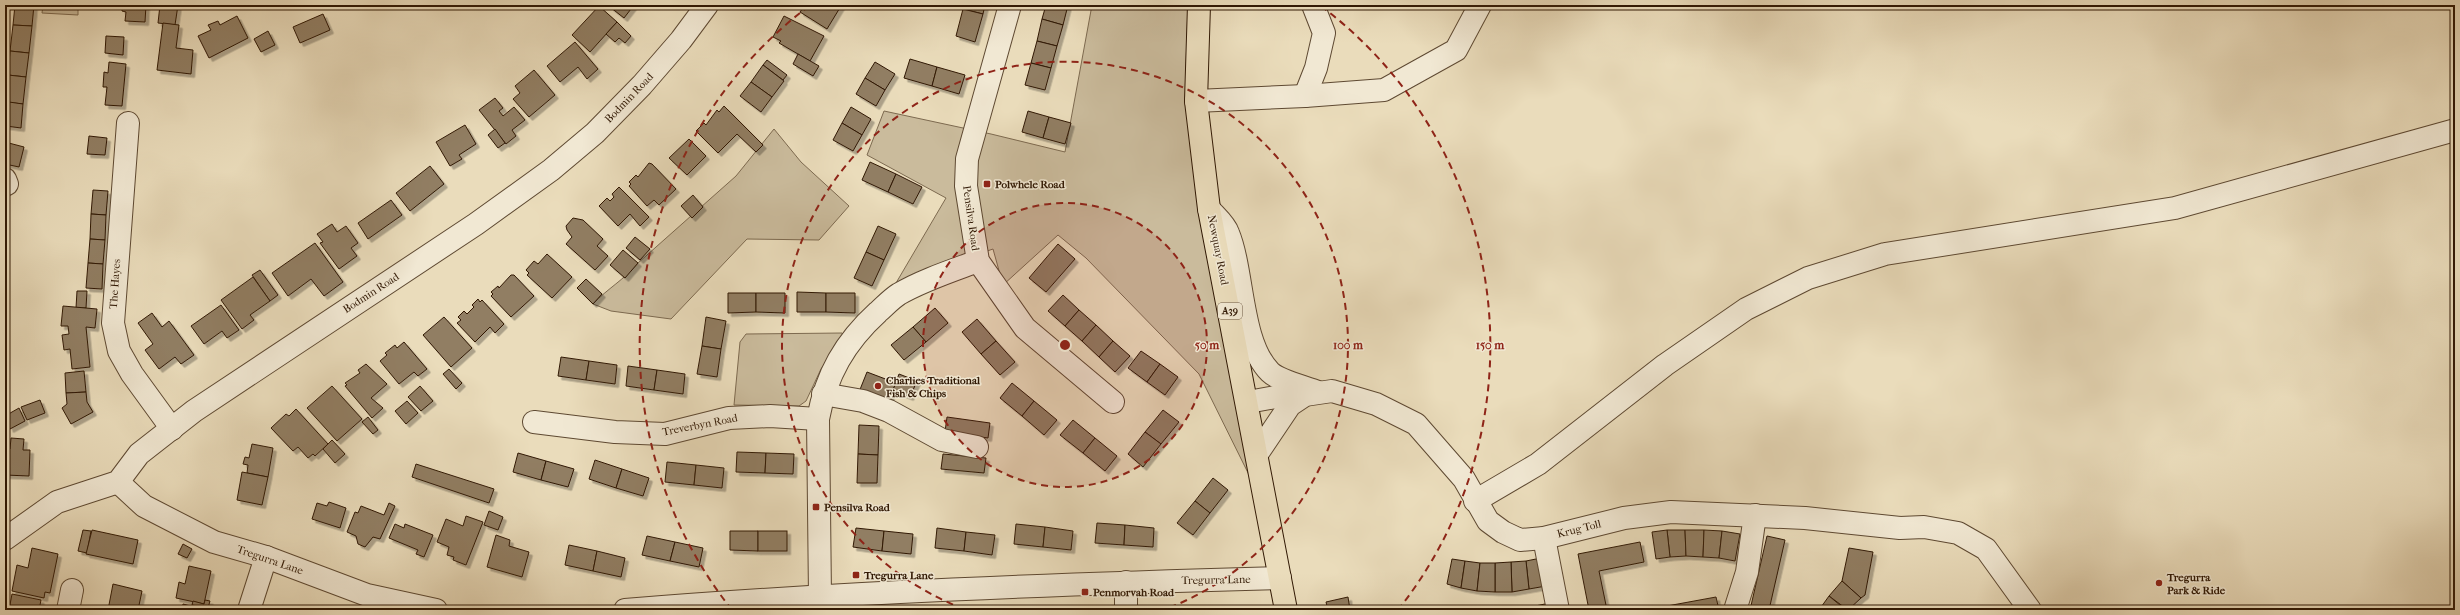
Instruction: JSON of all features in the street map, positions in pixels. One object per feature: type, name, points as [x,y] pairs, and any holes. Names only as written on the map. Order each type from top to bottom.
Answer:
[{"type":"highway","name":"Newquay Road","points":[[1198,5],[1196,101],[1209,209],[1247,398],[1286,610]]},
{"type":"street","name":"Bodmin Road","points":[[118,482],[139,454],[206,403],[476,224],[551,170],[595,133],[642,85],[681,40],[707,5]]},
{"type":"street","name":"Pensilva Road","points":[[820,597],[818,419],[823,394],[838,358],[855,336],[897,295],[914,286],[978,261],[966,186],[967,159],[1010,5]]},
{"type":"street","points":[[1305,96],[1316,68],[1324,33],[1313,5]]},
{"type":"street","points":[[1196,101],[1305,96],[1384,90],[1456,50],[1480,5]]},
{"type":"street","name":"The Hayes","points":[[128,123],[113,324],[119,351],[132,374],[172,429]]},
{"type":"street","points":[[1475,501],[1538,464],[1665,365],[1746,310],[1808,278],[1885,254],[2175,208],[2455,130]]},
{"type":"street","points":[[1209,209],[1228,231],[1237,263],[1253,342],[1260,358],[1271,373],[1312,394]]},
{"type":"street","points":[[978,261],[1025,328],[1113,402]]},
{"type":"street","points":[[1247,398],[1287,380]]},
{"type":"street","name":"Krug Toll","points":[[1247,398],[1312,394],[1332,391],[1357,398],[1392,411],[1416,424],[1464,480],[1488,521],[1503,532],[1520,540],[1544,538],[1646,514],[1698,512],[1755,515],[1900,528],[1924,527],[1958,533],[1986,549],[2030,610]]},
{"type":"street","points":[[823,394],[863,401],[889,411],[942,440],[977,447]]},
{"type":"street","points":[[1257,454],[1290,405],[1312,394]]},
{"type":"street","name":"Treverbyn Road","points":[[534,422],[615,432],[665,434],[729,418],[770,416],[818,419]]},
{"type":"street","points":[[5,539],[57,502],[118,482]]},
{"type":"street","name":"Tregurra Lane","points":[[118,482],[144,506],[214,542],[266,557],[367,595],[436,610]]},
{"type":"street","points":[[1735,610],[1747,572],[1755,515]]},
{"type":"street","points":[[1544,538],[1558,610]]},
{"type":"street","points":[[249,610],[266,557]]},
{"type":"street","name":"Tregurra Lane","points":[[625,610],[820,597],[1126,582],[1280,578]]},
{"type":"street","points":[[1126,582],[1126,610]]},
{"type":"shaded area","points":[[43,5],[78,5],[78,15],[42,13]]},
{"type":"shaded area","points":[[1092,5],[1188,5],[1185,98],[1201,209],[1258,493],[1199,374],[1086,258],[1058,235],[1003,285],[993,249],[896,283],[946,198],[867,155],[884,111],[991,134],[1065,152]]},
{"type":"shaded area","points":[[774,129],[801,162],[849,206],[819,240],[747,239],[671,319],[611,311],[593,304],[736,176]]},
{"type":"shaded area","points":[[842,333],[844,336],[821,369],[806,401],[799,406],[734,405],[740,342],[746,334]]},
{"type":"building","points":[[15,5],[34,5],[32,26],[13,25]]},
{"type":"building","points":[[122,5],[146,5],[145,22],[125,21],[126,12],[122,11]]},
{"type":"building","points":[[160,5],[178,5],[175,25],[158,23]]},
{"type":"building","points":[[612,5],[634,5],[624,18],[610,7]]},
{"type":"building","points":[[805,5],[841,6],[827,29],[800,12]]},
{"type":"building","points":[[965,5],[985,5],[983,14],[963,9]]},
{"type":"building","points":[[1046,5],[1068,5],[1063,25],[1042,19]]},
{"type":"building","points":[[599,6],[617,22],[590,52],[572,35]]},
{"type":"building","points":[[963,9],[983,14],[975,42],[956,36]]},
{"type":"building","points":[[323,14],[330,30],[300,43],[293,27]]},
{"type":"building","points":[[237,16],[248,38],[209,58],[198,36],[211,30],[208,25],[218,21],[220,25]]},
{"type":"building","points":[[784,16],[824,36],[810,61],[779,43],[781,41],[773,37]]},
{"type":"building","points":[[1042,19],[1063,25],[1057,46],[1037,41]]},
{"type":"building","points":[[617,22],[631,36],[625,43],[619,38],[615,42],[606,34]]},
{"type":"building","points":[[163,23],[179,25],[176,48],[193,50],[191,74],[157,70]]},
{"type":"building","points":[[13,25],[32,26],[29,53],[10,51]]},
{"type":"building","points":[[268,31],[275,45],[261,52],[254,39]]},
{"type":"building","points":[[106,36],[124,37],[123,55],[105,53]]},
{"type":"building","points":[[1037,41],[1057,46],[1051,68],[1031,63]]},
{"type":"building","points":[[575,42],[598,69],[587,79],[578,67],[560,82],[547,66]]},
{"type":"building","points":[[10,51],[29,53],[26,77],[8,75]]},
{"type":"building","points":[[798,54],[819,66],[813,76],[793,64]]},
{"type":"building","points":[[910,59],[937,67],[932,86],[904,78]]},
{"type":"building","points":[[767,60],[787,75],[783,80],[763,65]]},
{"type":"building","points":[[109,62],[126,64],[122,106],[105,105],[107,87],[103,87],[104,72],[108,73]]},
{"type":"building","points":[[875,62],[895,74],[885,90],[865,78]]},
{"type":"building","points":[[1031,63],[1051,68],[1045,90],[1025,85]]},
{"type":"building","points":[[763,65],[784,81],[772,97],[751,82]]},
{"type":"building","points":[[937,67],[965,75],[959,94],[932,86]]},
{"type":"building","points":[[534,70],[555,95],[529,117],[513,99],[520,93],[515,86]]},
{"type":"building","points":[[8,75],[26,77],[23,104],[5,102]]},
{"type":"building","points":[[865,78],[885,90],[876,106],[856,94]]},
{"type":"building","points":[[751,82],[772,97],[761,112],[740,96]]},
{"type":"building","points":[[495,98],[503,108],[499,111],[503,116],[514,107],[525,120],[512,130],[516,136],[506,144],[479,110]]},
{"type":"building","points":[[9,102],[23,104],[21,128],[6,126]]},
{"type":"building","points":[[724,106],[763,145],[756,152],[737,134],[718,153],[696,131],[704,123],[706,125],[717,110],[719,112]]},
{"type":"building","points":[[851,107],[871,119],[862,135],[842,123]]},
{"type":"building","points":[[1028,111],[1049,117],[1043,138],[1022,132]]},
{"type":"building","points":[[1049,117],[1071,123],[1065,144],[1043,138]]},
{"type":"building","points":[[842,123],[862,135],[853,151],[833,140]]},
{"type":"building","points":[[465,125],[476,144],[459,155],[462,159],[450,166],[436,142]]},
{"type":"building","points":[[495,129],[505,143],[498,148],[488,135]]},
{"type":"building","points":[[89,136],[107,138],[105,155],[87,154]]},
{"type":"building","points":[[689,139],[706,156],[687,175],[669,158]]},
{"type":"building","points":[[5,142],[24,147],[19,167],[5,164]]},
{"type":"building","points":[[870,162],[896,174],[888,192],[862,180]]},
{"type":"building","points":[[649,163],[652,164],[676,189],[659,205],[654,200],[647,206],[629,186],[631,184],[629,182],[636,175],[638,177]]},
{"type":"building","points":[[430,166],[444,184],[410,211],[396,193]]},
{"type":"building","points":[[896,174],[922,187],[913,204],[888,192]]},
{"type":"building","points":[[619,187],[649,217],[640,226],[630,214],[618,226],[599,206],[607,198],[610,201],[614,197],[612,194]]},
{"type":"building","points":[[93,190],[108,191],[106,215],[91,214]]},
{"type":"building","points":[[693,195],[703,207],[692,218],[681,206]]},
{"type":"building","points":[[391,200],[402,215],[368,239],[358,223]]},
{"type":"building","points":[[91,214],[106,215],[105,240],[90,239]]},
{"type":"building","points":[[573,218],[583,220],[603,239],[597,246],[608,256],[595,270],[566,244],[572,237],[566,226]]},
{"type":"building","points":[[332,224],[337,232],[346,226],[358,243],[351,248],[357,256],[339,269],[320,243],[323,242],[317,234]]},
{"type":"building","points":[[878,226],[896,234],[884,260],[866,252]]},
{"type":"building","points":[[635,237],[650,249],[640,260],[626,248]]},
{"type":"building","points":[[90,239],[105,240],[103,264],[88,263]]},
{"type":"building","points":[[315,243],[343,282],[324,296],[311,279],[288,296],[272,273]]},
{"type":"building","points":[[1058,244],[1075,259],[1046,292],[1029,278]]},
{"type":"building","points":[[623,250],[638,263],[625,278],[610,265]]},
{"type":"building","points":[[866,252],[884,260],[872,286],[854,278]]},
{"type":"building","points":[[547,254],[572,277],[552,298],[527,275],[529,273],[526,270],[534,261],[538,264]]},
{"type":"building","points":[[88,263],[103,264],[102,289],[86,288]]},
{"type":"building","points":[[260,270],[278,295],[270,301],[252,275]]},
{"type":"building","points":[[511,275],[514,275],[534,296],[511,317],[491,296],[493,294],[491,292],[498,286],[499,288]]},
{"type":"building","points":[[253,277],[270,301],[250,315],[254,320],[242,329],[221,300]]},
{"type":"building","points":[[586,279],[602,294],[593,304],[577,288]]},
{"type":"building","points":[[77,291],[87,291],[86,308],[76,308]]},
{"type":"building","points":[[797,292],[826,293],[826,312],[797,312]]},
{"type":"building","points":[[728,293],[756,293],[756,312],[728,313]]},
{"type":"building","points":[[756,293],[785,293],[785,313],[756,312]]},
{"type":"building","points":[[826,293],[855,293],[855,313],[826,312]]},
{"type":"building","points":[[1063,295],[1079,310],[1065,326],[1048,311]]},
{"type":"building","points":[[478,299],[480,302],[482,300],[504,324],[495,333],[490,327],[475,342],[457,323],[461,320],[458,317],[464,311],[467,314],[474,307],[472,305]]},
{"type":"building","points":[[221,305],[239,330],[227,338],[222,331],[204,344],[191,326]]},
{"type":"building","points":[[63,306],[97,309],[95,328],[86,327],[90,367],[72,369],[70,349],[64,350],[62,335],[69,334],[68,326],[61,326]]},
{"type":"building","points":[[935,308],[948,323],[926,342],[913,327]]},
{"type":"building","points":[[1079,310],[1096,325],[1082,341],[1065,326]]},
{"type":"building","points":[[152,313],[162,327],[169,321],[194,355],[181,364],[175,357],[159,369],[145,350],[153,344],[138,323]]},
{"type":"building","points":[[444,317],[472,348],[451,367],[423,335]]},
{"type":"building","points":[[706,317],[726,321],[721,349],[702,346]]},
{"type":"building","points":[[977,319],[996,341],[981,354],[962,332]]},
{"type":"building","points":[[1096,325],[1113,341],[1099,357],[1082,341]]},
{"type":"building","points":[[913,327],[926,342],[904,360],[891,345]]},
{"type":"building","points":[[996,341],[1015,362],[1000,375],[981,354]]},
{"type":"building","points":[[1113,341],[1130,356],[1115,372],[1099,357]]},
{"type":"building","points":[[404,342],[427,369],[418,376],[414,372],[399,384],[380,361],[387,355],[385,353],[395,345],[397,348]]},
{"type":"building","points":[[702,346],[721,349],[717,377],[697,374]]},
{"type":"building","points":[[1141,351],[1160,364],[1147,382],[1128,368]]},
{"type":"building","points":[[561,357],[589,361],[586,380],[558,376]]},
{"type":"building","points":[[589,361],[617,365],[615,384],[586,380]]},
{"type":"building","points":[[366,364],[387,384],[371,398],[383,408],[372,418],[345,386],[347,385],[345,383],[360,373],[358,370]]},
{"type":"building","points":[[1160,364],[1178,377],[1165,395],[1147,382]]},
{"type":"building","points":[[628,366],[657,370],[654,390],[626,386]]},
{"type":"building","points":[[449,369],[462,383],[456,389],[443,374]]},
{"type":"building","points":[[657,370],[685,374],[683,394],[654,390]]},
{"type":"building","points":[[84,371],[86,392],[66,393],[65,373]]},
{"type":"building","name":"Charlies Traditional Fish & Chips","points":[[867,372],[896,383],[888,403],[859,392]]},
{"type":"building","points":[[899,374],[917,381],[910,397],[893,390]]},
{"type":"building","points":[[1012,383],[1034,401],[1022,416],[1000,398]]},
{"type":"building","points":[[332,386],[362,419],[337,441],[307,408]]},
{"type":"building","points":[[420,386],[433,401],[421,411],[408,397]]},
{"type":"building","points":[[86,392],[87,402],[93,412],[71,424],[62,408],[67,404],[66,393]]},
{"type":"building","points":[[40,400],[45,413],[27,420],[21,407]]},
{"type":"building","points":[[407,401],[418,413],[406,424],[395,411]]},
{"type":"building","points":[[1034,401],[1057,420],[1044,435],[1022,416]]},
{"type":"building","points":[[19,408],[25,421],[10,429],[5,416]]},
{"type":"building","points":[[296,409],[328,444],[315,456],[313,454],[308,458],[298,447],[293,451],[271,428],[286,414],[289,416]]},
{"type":"building","points":[[1163,410],[1179,422],[1161,444],[1145,432]]},
{"type":"building","points":[[368,417],[378,430],[373,434],[362,422]]},
{"type":"building","points":[[947,417],[990,423],[988,438],[945,432]]},
{"type":"building","points":[[1073,420],[1095,438],[1083,453],[1060,435]]},
{"type":"building","points":[[859,425],[879,426],[878,455],[858,454]]},
{"type":"building","points":[[1145,432],[1161,444],[1143,467],[1128,454]]},
{"type":"building","points":[[11,438],[24,439],[23,450],[30,450],[29,476],[5,475],[5,449],[10,449]]},
{"type":"building","points":[[1095,438],[1117,456],[1105,471],[1083,453]]},
{"type":"building","points":[[332,440],[345,454],[335,463],[323,449]]},
{"type":"building","points":[[252,444],[273,448],[268,477],[247,473],[248,465],[243,464],[245,457],[249,458]]},
{"type":"building","points":[[737,452],[766,453],[765,473],[736,472]]},
{"type":"building","points":[[518,453],[546,461],[541,480],[513,472]]},
{"type":"building","points":[[766,453],[794,454],[793,474],[765,473]]},
{"type":"building","points":[[858,454],[878,455],[877,483],[857,483]]},
{"type":"building","points":[[943,454],[986,458],[984,473],[941,469]]},
{"type":"building","points":[[595,460],[622,469],[616,488],[589,479]]},
{"type":"building","points":[[546,461],[574,469],[568,487],[541,480]]},
{"type":"building","points":[[667,462],[696,465],[694,485],[665,482]]},
{"type":"building","points":[[416,464],[494,489],[489,503],[412,477]]},
{"type":"building","points":[[696,465],[724,468],[722,488],[694,485]]},
{"type":"building","points":[[622,469],[649,478],[643,496],[616,488]]},
{"type":"building","points":[[242,472],[268,477],[262,505],[237,500]]},
{"type":"building","points":[[1213,478],[1228,490],[1210,513],[1195,501]]},
{"type":"building","points":[[1195,501],[1210,513],[1193,535],[1177,523]]},
{"type":"building","points":[[329,502],[346,508],[340,528],[312,519],[317,503],[327,506]]},
{"type":"building","points":[[389,503],[395,506],[380,539],[373,537],[365,547],[358,544],[356,536],[347,532],[355,512],[358,513],[361,506],[384,515]]},
{"type":"building","points":[[489,511],[503,517],[498,530],[484,525]]},
{"type":"building","points":[[466,516],[483,522],[466,565],[453,560],[454,557],[447,555],[449,547],[437,542],[446,519],[463,526]]},
{"type":"building","points":[[1097,523],[1125,525],[1124,545],[1095,543]]},
{"type":"building","points":[[395,524],[404,528],[405,524],[433,535],[424,557],[416,554],[418,550],[389,538]]},
{"type":"building","points":[[1016,524],[1045,527],[1043,547],[1014,544]]},
{"type":"building","points":[[1125,525],[1154,528],[1153,547],[1124,545]]},
{"type":"building","points":[[1045,527],[1073,531],[1071,550],[1043,547]]},
{"type":"building","points":[[856,528],[884,531],[882,551],[853,547]]},
{"type":"building","points":[[937,528],[966,532],[964,551],[935,548]]},
{"type":"building","points":[[83,530],[91,531],[87,553],[78,551]]},
{"type":"building","points":[[92,530],[138,540],[133,564],[86,554]]},
{"type":"building","points":[[1667,530],[1685,530],[1686,556],[1670,557]]},
{"type":"building","points":[[1667,530],[1670,557],[1656,559],[1652,532]]},
{"type":"building","points":[[1685,530],[1704,530],[1703,557],[1686,556]]},
{"type":"building","points":[[1704,530],[1722,531],[1719,558],[1703,557]]},
{"type":"building","points":[[730,531],[758,531],[758,551],[730,550]]},
{"type":"building","points":[[758,531],[787,531],[787,551],[758,551]]},
{"type":"building","points":[[884,531],[913,534],[911,554],[882,551]]},
{"type":"building","points":[[1722,531],[1740,534],[1735,561],[1719,558]]},
{"type":"building","points":[[966,532],[995,535],[992,555],[964,551]]},
{"type":"building","points":[[496,535],[510,540],[509,546],[529,552],[522,577],[487,567]]},
{"type":"building","points":[[647,536],[675,542],[670,561],[642,555]]},
{"type":"building","points":[[1767,536],[1785,540],[1769,610],[1750,610]]},
{"type":"building","points":[[675,542],[703,548],[699,567],[670,561]]},
{"type":"building","points":[[1640,542],[1644,562],[1599,571],[1607,610],[1589,610],[1578,554]]},
{"type":"building","points":[[183,544],[192,549],[187,558],[178,554]]},
{"type":"building","points":[[569,545],[597,551],[593,571],[565,565]]},
{"type":"building","points":[[32,548],[58,554],[50,593],[45,592],[44,598],[12,591],[17,565],[28,568]]},
{"type":"building","points":[[1849,548],[1873,552],[1865,595],[1861,598],[1842,581]]},
{"type":"building","points":[[597,551],[625,558],[621,577],[593,571]]},
{"type":"building","points":[[1541,558],[1546,586],[1529,589],[1526,561]]},
{"type":"building","points":[[1452,559],[1465,561],[1461,588],[1447,584]]},
{"type":"building","points":[[1465,561],[1480,563],[1477,591],[1461,588]]},
{"type":"building","points":[[1526,561],[1529,589],[1512,592],[1511,562]]},
{"type":"building","points":[[1511,562],[1512,592],[1495,592],[1495,563]]},
{"type":"building","points":[[1480,563],[1495,563],[1495,592],[1477,591]]},
{"type":"building","points":[[189,566],[211,571],[204,604],[176,598],[179,582],[185,584]]},
{"type":"building","points":[[1842,581],[1861,598],[1848,610],[1829,596]]},
{"type":"building","points":[[113,584],[142,591],[138,610],[108,610]]},
{"type":"building","points":[[12,594],[41,600],[39,610],[9,610]]},
{"type":"building","points":[[1829,596],[1846,610],[1819,610]]},
{"type":"building","points":[[1348,597],[1350,610],[1328,610],[1326,602]]},
{"type":"building","points":[[1716,597],[1719,610],[1667,610],[1667,606]]},
{"type":"building","points":[[205,600],[210,601],[208,608],[192,605],[193,601],[204,604]]},
{"type":"building","points":[[1550,603],[1551,610],[1536,610],[1535,606]]},
{"type":"building","points":[[183,604],[207,610],[182,610]]},
{"type":"place","name":"Polwhele Road","points":[[987,184]]},
{"type":"place","name":"Charlies Traditional Fish & Chips","points":[[878,386]]},
{"type":"place","name":"Pensilva Road","points":[[816,507]]},
{"type":"place","name":"Tregurra Lane","points":[[856,575]]},
{"type":"place","name":"Tregurra Park & Ride","points":[[2159,583]]},
{"type":"place","name":"Penmorvah Road","points":[[1085,592]]}]
